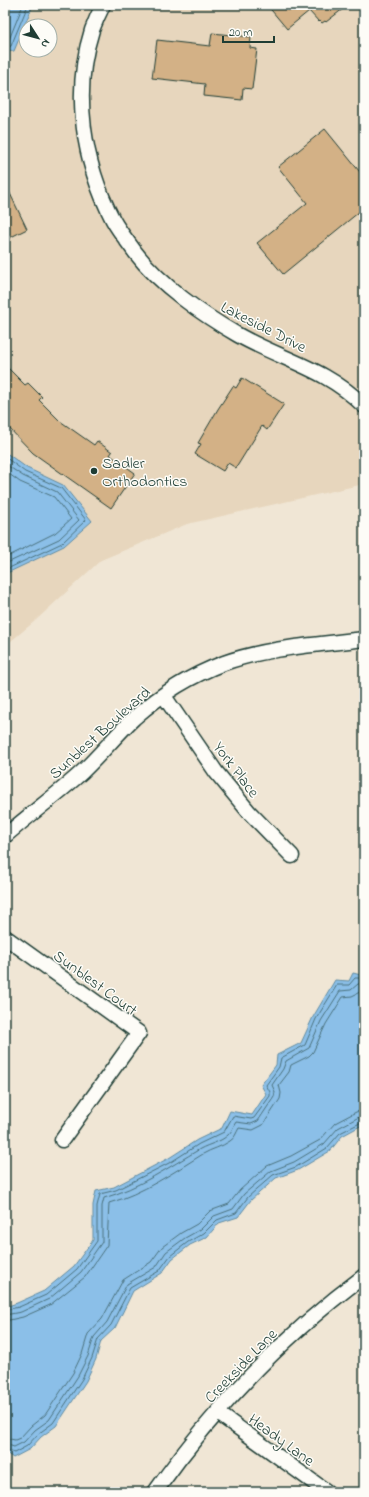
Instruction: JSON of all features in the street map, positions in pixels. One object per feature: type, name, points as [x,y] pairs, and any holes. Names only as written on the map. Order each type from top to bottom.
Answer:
[{"type":"street","name":"Lakeside Drive","points":[[103,5],[92,30],[84,68],[82,112],[87,151],[95,181],[114,221],[144,262],[170,288],[189,303],[239,336],[333,380],[346,389],[364,406]]},
{"type":"street","name":"Sunblest Boulevard","points":[[5,836],[29,814],[77,776],[134,718],[164,696],[207,670],[240,658],[277,650],[364,639]]},
{"type":"street","name":"York Place","points":[[164,696],[216,772],[249,812],[292,856]]},
{"type":"street","name":"Sunblest Court","points":[[5,937],[139,1033],[62,1140]]},
{"type":"street","name":"Creekside Lane","points":[[155,1492],[246,1380],[296,1331],[364,1276]]},
{"type":"street","name":"Heady Lane","points":[[218,1413],[327,1492]]},
{"type":"shaded area","points":[[5,5],[364,5],[364,484],[187,524],[101,560],[35,621],[5,646]]},
{"type":"water","points":[[5,5],[33,5],[28,18],[18,18],[18,41],[14,51],[5,52]]},
{"type":"water","points":[[5,452],[27,468],[63,485],[92,521],[64,546],[5,574]]},
{"type":"water","points":[[364,972],[364,1124],[342,1136],[330,1151],[298,1170],[276,1178],[251,1200],[238,1217],[219,1223],[207,1237],[190,1245],[172,1259],[162,1273],[133,1291],[115,1328],[101,1341],[96,1359],[86,1381],[56,1426],[41,1437],[30,1449],[13,1458],[5,1452],[5,1307],[44,1291],[74,1266],[93,1240],[93,1205],[96,1191],[114,1187],[169,1158],[197,1140],[222,1128],[230,1111],[252,1115],[266,1094],[261,1085],[276,1065],[277,1055],[301,1043],[313,1017],[335,980],[349,981],[353,973],[361,975]]},
{"type":"building","points":[[267,5],[348,5],[326,22],[325,21],[322,23],[320,21],[319,22],[309,11],[287,29]]},
{"type":"building","points":[[212,33],[251,37],[250,48],[257,49],[252,89],[243,88],[242,100],[204,96],[205,84],[152,78],[157,40],[210,46]]},
{"type":"building","points":[[325,129],[364,177],[364,208],[283,274],[257,243],[307,203],[278,167]]},
{"type":"building","points":[[5,183],[27,229],[5,240]]},
{"type":"building","points":[[5,365],[25,385],[28,383],[42,397],[39,400],[60,421],[94,445],[97,441],[112,452],[110,455],[135,473],[111,508],[33,453],[5,424]]},
{"type":"building","points":[[242,378],[284,404],[267,430],[262,426],[236,468],[228,463],[223,471],[195,454],[201,444],[198,443],[218,409],[233,386],[236,388]]},
{"type":"place","name":"Sadler Orthodontics","points":[[94,471]]}]
